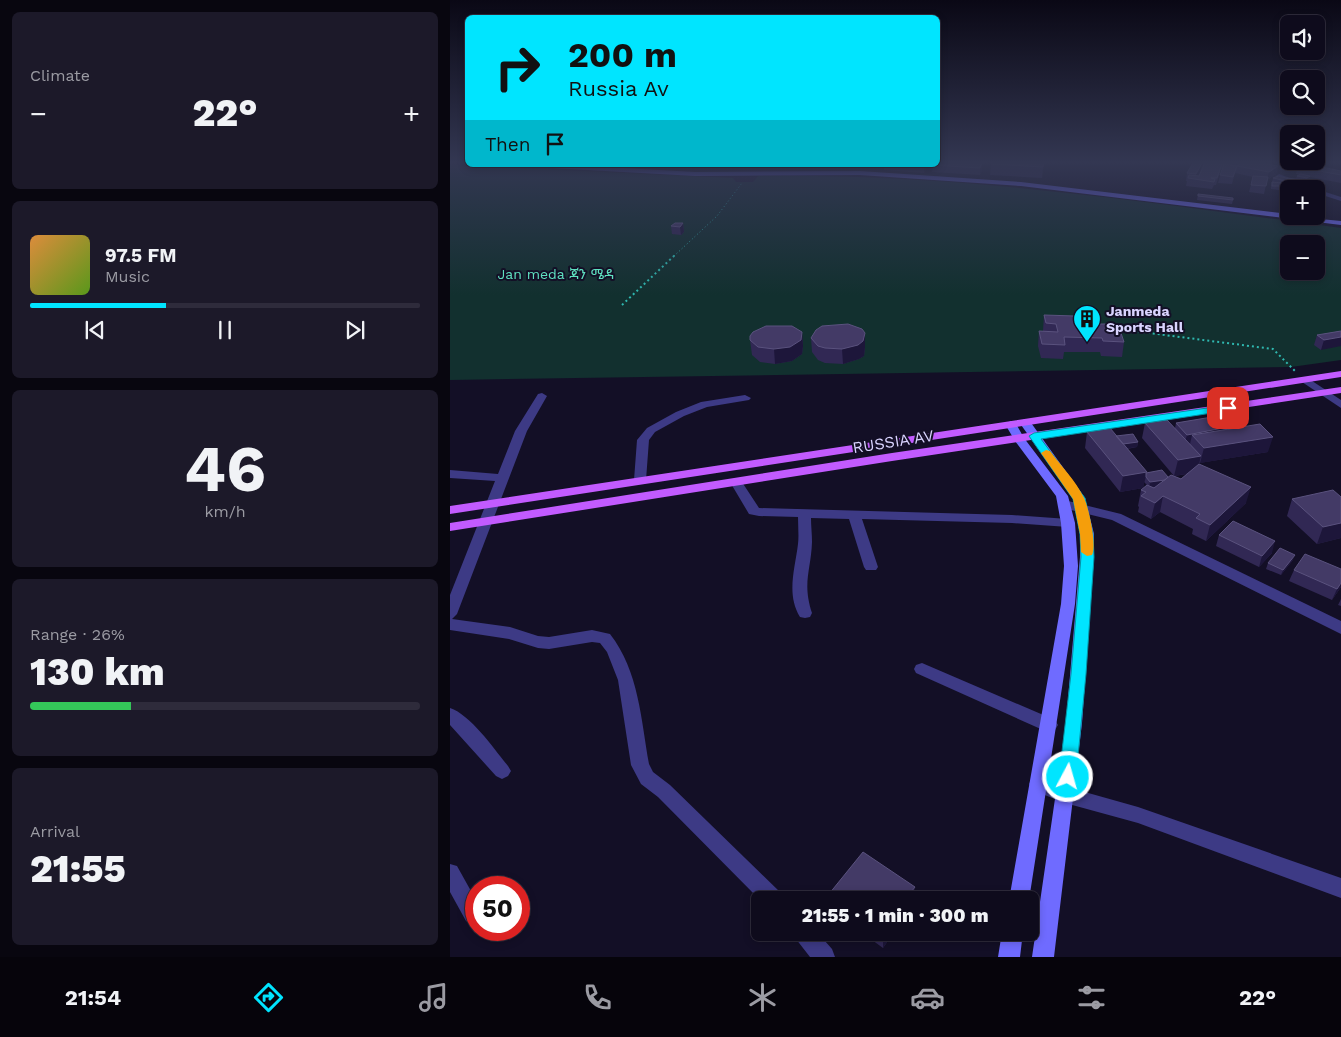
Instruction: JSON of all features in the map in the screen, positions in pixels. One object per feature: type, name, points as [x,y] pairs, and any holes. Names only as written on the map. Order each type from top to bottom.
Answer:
[{"type":"main road","points":[[1195,206],[1341,224]]},
{"type":"main road","name":"RUSSIA AV","points":[[450,510],[1341,374]]},
{"type":"main road","name":"RUSSIA AV","points":[[450,527],[892,457],[1341,390]]},
{"type":"main road","points":[[1020,891],[1058,672],[1068,604],[1071,566],[1068,522],[1062,496],[1027,438],[1025,422]]},
{"type":"main road","points":[[1011,424],[1027,438],[1079,498],[1086,534],[1087,557],[1079,674],[1043,957]]},
{"type":"main road","points":[[1058,672],[1079,674]]},
{"type":"main road","points":[[1009,957],[1012,941]]},
{"type":"street","points":[[1306,380],[1341,405]]},
{"type":"street","points":[[450,614],[487,522],[491,504],[521,431],[542,396]]},
{"type":"street","points":[[640,480],[643,440],[651,430],[680,414],[705,404],[745,398]]},
{"type":"street","points":[[450,474],[503,478]]},
{"type":"street","points":[[736,482],[754,511],[1068,522]]},
{"type":"street","points":[[1064,504],[1081,507],[1124,521],[1341,628]]},
{"type":"street","points":[[804,514],[805,543],[799,579],[801,601],[805,614]]},
{"type":"street","points":[[854,514],[871,567]]},
{"type":"street","points":[[450,624],[510,633],[538,642],[549,643],[592,636],[605,638],[614,650],[626,680],[640,765],[647,778],[664,791],[765,891]]},
{"type":"street","points":[[922,669],[1049,725]]},
{"type":"street","points":[[450,715],[465,728],[502,771]]},
{"type":"street","points":[[1038,784],[1065,795],[1138,815],[1341,888]]},
{"type":"street","points":[[450,873],[465,899]]},
{"type":"street","points":[[811,941],[824,957]]},
{"type":"path","points":[[622,305],[717,216],[725,206]]},
{"type":"path","points":[[1080,324],[1099,326]]},
{"type":"path","points":[[1109,328],[1273,349],[1306,380]]},
{"type":"green space","name":"Jan meda ጃን ሜዳ","points":[[450,206],[1177,206],[1280,220],[1280,225],[1319,225],[1341,228],[1341,360],[1291,367],[450,380]]},
{"type":"building","points":[[675,223],[683,223],[680,227],[671,226]]},
{"type":"building","points":[[1044,315],[1075,316],[1077,327],[1097,327],[1097,324],[1118,324],[1124,342],[1103,341],[1102,338],[1064,337],[1065,345],[1042,344],[1039,331],[1058,332],[1056,324],[1046,323]]},
{"type":"building","points":[[848,324],[862,329],[865,333],[863,341],[858,345],[842,349],[825,348],[818,346],[811,338],[816,330],[822,326]]},
{"type":"building","points":[[766,326],[792,326],[802,332],[801,340],[790,347],[774,349],[758,347],[750,340],[750,336],[753,332]]},
{"type":"building","points":[[1341,331],[1341,337],[1324,340],[1317,335]]},
{"type":"building","points":[[1212,417],[1223,428],[1187,435],[1176,423]]},
{"type":"building","points":[[1231,419],[1239,428],[1228,429],[1220,421]]},
{"type":"building","points":[[1167,420],[1201,456],[1178,460],[1145,423]]},
{"type":"building","points":[[1260,424],[1273,437],[1204,448],[1192,435]]},
{"type":"building","points":[[1110,428],[1147,472],[1123,476],[1087,432]]},
{"type":"building","points":[[1133,434],[1138,442],[1123,444],[1116,436]]},
{"type":"building","points":[[1199,464],[1251,487],[1210,525],[1196,518],[1200,514],[1163,496],[1155,503],[1141,496],[1146,492],[1141,490],[1147,485],[1154,488],[1171,475],[1181,479]]},
{"type":"building","points":[[1162,470],[1168,477],[1165,480],[1150,482],[1146,477],[1146,473]]},
{"type":"building","points":[[1333,490],[1341,497],[1341,523],[1323,527],[1292,499]]},
{"type":"building","points":[[1233,521],[1275,541],[1262,556],[1219,535]]},
{"type":"building","points":[[1280,548],[1295,555],[1283,570],[1268,563]]},
{"type":"building","points":[[1305,554],[1341,569],[1341,583],[1337,589],[1294,570]]},
{"type":"building","points":[[863,852],[915,887],[912,891],[831,891]]},
{"type":"slow traffic","points":[[1046,453],[1079,498],[1086,534],[1087,552]]},
{"type":"place","name":"Janmeda Sports Hall","points":[[1087,343]]},
{"type":"route","points":[[1068,777],[1079,674],[1087,557],[1086,534],[1079,498],[1034,436],[1228,408]]}]
